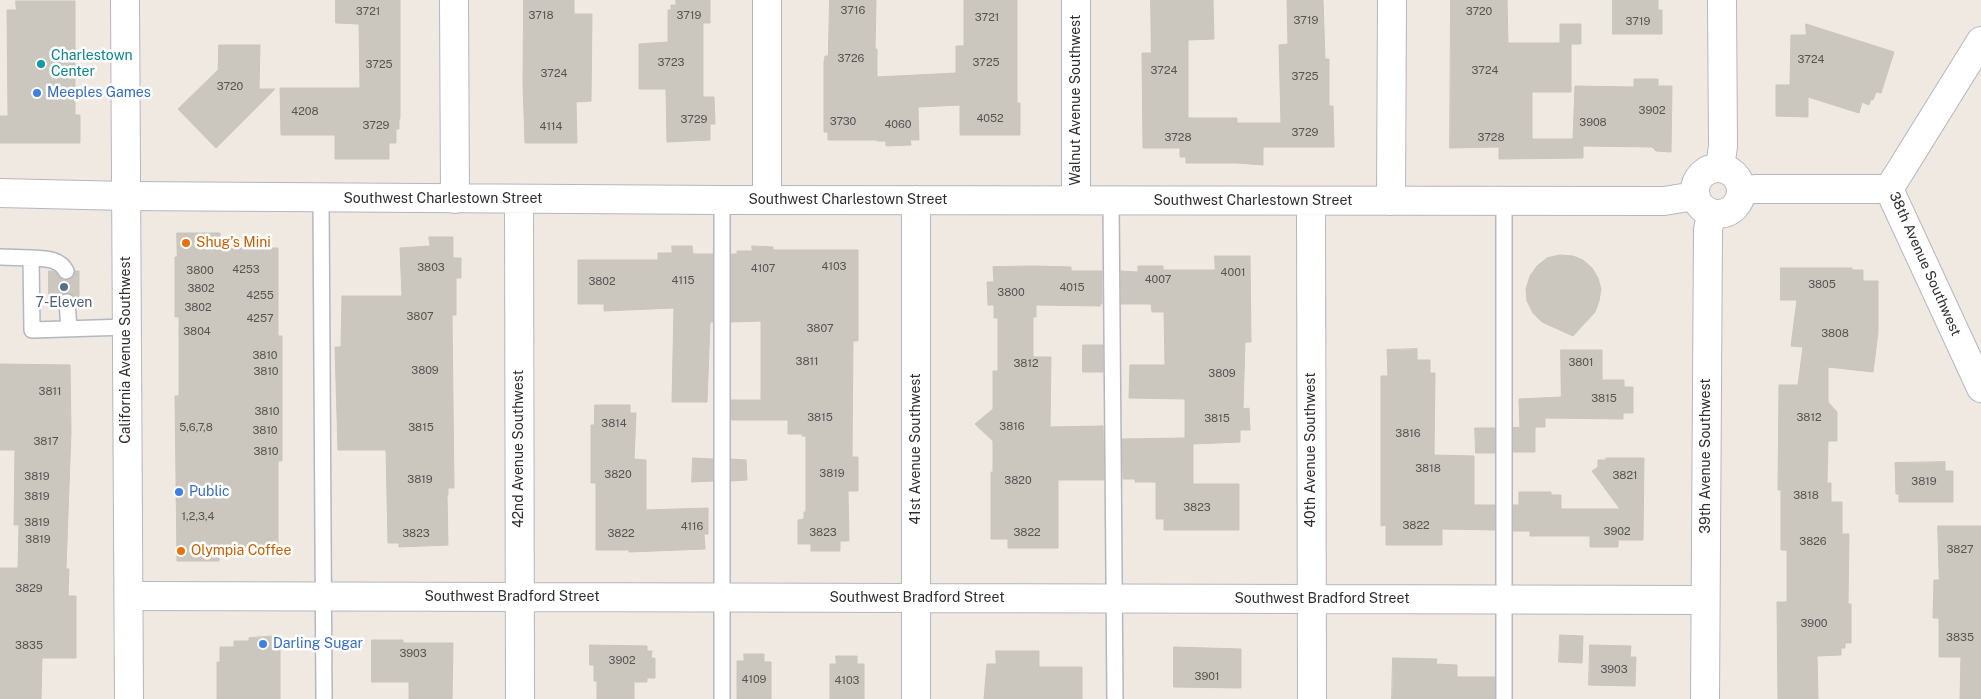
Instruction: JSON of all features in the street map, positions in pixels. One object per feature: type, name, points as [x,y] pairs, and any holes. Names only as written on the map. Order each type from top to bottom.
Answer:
[{"type":"street","name":"California Avenue Southwest","points":[[125,0],[129,699]]},
{"type":"street","points":[[454,0],[455,199]]},
{"type":"street","points":[[767,0],[767,200]]},
{"type":"street","name":"Walnut Avenue Southwest","points":[[1076,0],[1076,200]]},
{"type":"street","points":[[1391,201],[1392,0]]},
{"type":"street","points":[[1720,168],[1723,146],[1722,0]]},
{"type":"street","name":"38th Avenue Southwest","points":[[1981,41],[1889,189],[1981,388]]},
{"type":"street","points":[[1712,168],[1720,168],[1734,174],[1739,181],[1741,191],[1738,204],[1732,210],[1718,215],[1703,205],[1695,183],[1699,176],[1712,168]]},
{"type":"street","points":[[1741,191],[1755,189],[1889,189]]},
{"type":"street","name":"Southwest Charlestown Street","points":[[0,193],[455,199],[1664,201],[1703,205]]},
{"type":"street","name":"42nd Avenue Southwest","points":[[519,199],[520,699]]},
{"type":"street","name":"41st Avenue Southwest","points":[[916,200],[916,699]]},
{"type":"street","name":"40th Avenue Southwest","points":[[1311,201],[1312,699]]},
{"type":"street","name":"39th Avenue Southwest","points":[[1703,205],[1708,230],[1704,699]]},
{"type":"street","name":"Southwest Bradford Street","points":[[129,596],[1705,600]]},
{"type":"lane","points":[[321,198],[324,699]]},
{"type":"lane","points":[[722,200],[722,699]]},
{"type":"lane","points":[[1111,201],[1115,699]]},
{"type":"lane","points":[[1504,201],[1504,699]]},
{"type":"lane","points":[[0,257],[52,260],[62,265],[66,271]]},
{"type":"lane","points":[[31,258],[32,330],[126,327]]},
{"type":"lane","points":[[67,302],[69,329]]},
{"type":"building","points":[[336,0],[400,0],[400,119],[399,129],[396,129],[396,143],[389,143],[389,159],[335,159],[335,135],[281,135],[280,88],[360,88],[359,24],[336,23]]},
{"type":"building","points":[[524,0],[574,0],[574,14],[592,14],[591,101],[576,102],[577,143],[525,143],[523,83]]},
{"type":"building","points":[[676,0],[710,0],[710,23],[703,23],[703,97],[714,97],[715,124],[710,124],[710,140],[667,142],[666,89],[639,89],[639,44],[668,42],[668,10],[671,10],[671,5],[676,5]]},
{"type":"building","points":[[830,0],[876,0],[875,49],[877,49],[877,77],[956,73],[956,46],[964,46],[964,0],[1017,0],[1017,103],[1020,103],[1020,135],[960,135],[960,105],[918,107],[919,140],[910,140],[911,145],[886,146],[886,141],[877,140],[828,140],[828,132],[824,132],[824,63],[825,56],[828,56]]},
{"type":"building","points":[[1151,0],[1213,0],[1214,39],[1188,40],[1188,118],[1237,118],[1237,123],[1281,123],[1279,45],[1288,44],[1287,0],[1323,0],[1325,59],[1329,59],[1329,106],[1333,106],[1334,147],[1263,147],[1263,165],[1186,163],[1186,157],[1180,157],[1180,148],[1143,148],[1142,53],[1151,53]]},
{"type":"building","points":[[1451,0],[1507,0],[1508,43],[1560,43],[1560,24],[1581,24],[1581,44],[1571,44],[1571,92],[1532,92],[1532,139],[1573,139],[1575,86],[1634,87],[1634,79],[1658,79],[1658,86],[1672,86],[1671,152],[1656,151],[1652,147],[1583,146],[1583,158],[1499,159],[1499,147],[1450,148]]},
{"type":"building","points":[[1613,0],[1658,0],[1658,10],[1662,10],[1662,34],[1613,34]]},
{"type":"building","name":"Charlestown Center","points":[[16,1],[75,1],[75,115],[80,115],[80,143],[0,143],[0,116],[8,116],[7,10],[16,10]]},
{"type":"building","points":[[1806,24],[1894,52],[1881,93],[1876,92],[1869,105],[1862,102],[1859,113],[1808,97],[1808,117],[1776,116],[1776,85],[1790,85],[1791,35],[1806,35]]},
{"type":"building","points":[[219,45],[260,45],[259,89],[275,89],[216,148],[178,109],[218,70]]},
{"type":"building","points":[[177,233],[220,233],[220,248],[278,248],[278,336],[282,336],[282,461],[278,461],[278,550],[219,550],[219,561],[177,561],[175,396],[179,396],[179,317],[175,317],[175,257],[177,257]]},
{"type":"building","points":[[429,237],[453,237],[453,258],[461,258],[461,278],[456,278],[456,315],[452,315],[454,488],[448,488],[447,495],[448,545],[399,547],[399,543],[388,543],[386,450],[338,450],[335,347],[341,347],[342,296],[402,296],[400,248],[430,246]]},
{"type":"building","points":[[672,246],[692,246],[693,254],[713,254],[713,322],[710,322],[707,402],[672,402],[674,308],[604,311],[604,304],[578,304],[578,260],[658,260],[658,253],[672,253]]},
{"type":"building","points":[[752,246],[773,247],[773,250],[858,250],[858,341],[853,341],[852,457],[858,457],[858,491],[848,491],[849,541],[840,541],[840,551],[811,551],[811,544],[798,544],[798,520],[804,519],[804,512],[806,512],[806,436],[802,436],[802,434],[788,434],[788,420],[731,420],[731,400],[761,400],[761,321],[731,322],[731,254],[737,254],[737,251],[752,251]]},
{"type":"building","points":[[1560,255],[1573,256],[1583,260],[1592,268],[1598,278],[1601,289],[1595,312],[1573,336],[1542,322],[1533,313],[1527,301],[1526,289],[1530,276],[1537,266],[1547,258]]},
{"type":"building","points":[[1215,256],[1250,256],[1251,342],[1245,342],[1243,409],[1249,408],[1250,430],[1240,430],[1240,442],[1193,444],[1193,484],[1239,484],[1239,530],[1164,530],[1164,519],[1156,519],[1156,482],[1135,482],[1135,479],[1123,479],[1122,439],[1185,438],[1185,399],[1129,398],[1130,365],[1165,365],[1164,312],[1152,312],[1151,304],[1121,304],[1121,271],[1138,272],[1138,266],[1163,266],[1163,270],[1215,270]]},
{"type":"building","points":[[993,267],[1071,267],[1071,271],[1102,271],[1102,304],[1100,306],[1036,305],[1036,317],[1033,317],[1033,357],[1051,357],[1050,427],[1103,426],[1104,480],[1058,480],[1058,548],[1008,548],[1008,539],[991,539],[993,441],[975,424],[993,409],[993,371],[998,371],[998,318],[994,318],[994,305],[988,305],[987,282],[994,282]]},
{"type":"building","points":[[1781,268],[1852,268],[1852,270],[1863,270],[1863,281],[1878,281],[1878,332],[1873,372],[1828,367],[1828,402],[1837,412],[1837,441],[1828,441],[1827,483],[1831,483],[1831,502],[1842,502],[1842,534],[1849,534],[1848,604],[1851,604],[1851,643],[1845,643],[1845,648],[1841,648],[1841,655],[1817,656],[1818,699],[1778,699],[1777,602],[1787,602],[1787,550],[1781,550],[1781,490],[1778,490],[1779,385],[1798,385],[1803,347],[1791,346],[1797,300],[1781,300]]},
{"type":"building","name":"7-Eleven","points":[[49,271],[54,271],[62,279],[66,280],[72,278],[75,271],[79,271],[79,302],[76,302],[71,294],[67,293],[61,295],[58,302],[49,302]]},
{"type":"building","points":[[1083,345],[1103,345],[1103,372],[1083,372]]},
{"type":"building","points":[[1417,349],[1417,360],[1430,360],[1430,373],[1435,373],[1434,455],[1474,456],[1474,505],[1495,505],[1495,530],[1442,529],[1442,545],[1386,545],[1386,525],[1381,526],[1381,376],[1388,376],[1387,350]]},
{"type":"building","points":[[1561,350],[1602,350],[1602,380],[1624,380],[1624,387],[1633,387],[1633,413],[1623,413],[1623,419],[1545,418],[1545,427],[1520,427],[1519,399],[1561,397]]},
{"type":"building","points":[[0,364],[70,365],[71,432],[66,569],[69,569],[68,596],[76,596],[76,658],[42,658],[41,699],[0,699],[0,568],[18,568],[19,525],[14,525],[15,450],[0,450]]},
{"type":"building","points":[[595,405],[630,405],[630,413],[636,413],[634,459],[646,460],[646,510],[708,508],[708,534],[704,534],[705,549],[629,552],[629,550],[596,550],[596,483],[591,483],[591,425],[594,425]]},
{"type":"building","points":[[1535,427],[1535,452],[1513,452],[1513,428]]},
{"type":"building","points":[[1475,428],[1495,428],[1495,453],[1476,453]]},
{"type":"building","points":[[693,458],[713,459],[713,481],[692,482]]},
{"type":"building","points":[[1606,458],[1644,458],[1643,540],[1618,540],[1618,547],[1590,547],[1590,536],[1530,536],[1530,531],[1513,531],[1513,505],[1519,505],[1519,492],[1551,492],[1551,495],[1561,495],[1561,509],[1620,509],[1592,471],[1598,467],[1598,460],[1606,460]]},
{"type":"building","points":[[731,459],[746,460],[747,480],[731,481]]},
{"type":"building","points":[[1945,462],[1945,471],[1953,471],[1953,502],[1899,502],[1899,494],[1896,494],[1895,463]]},
{"type":"building","points":[[1938,526],[1981,526],[1981,699],[1960,699],[1961,657],[1939,657],[1939,618],[1933,618],[1934,580],[1939,580]]},
{"type":"building","points":[[1560,635],[1583,636],[1582,663],[1559,662]]},
{"type":"building","points":[[280,636],[280,699],[217,699],[217,662],[220,662],[220,647],[234,647],[234,641],[249,641],[249,638]]},
{"type":"building","points":[[372,640],[403,640],[403,643],[453,643],[452,699],[409,699],[409,682],[372,682]]},
{"type":"building","points":[[590,645],[647,646],[647,651],[652,651],[651,658],[655,658],[655,678],[647,678],[647,682],[634,682],[634,699],[597,699],[597,681],[594,681],[594,665],[590,665]]},
{"type":"building","points":[[1590,645],[1631,646],[1630,657],[1636,657],[1635,686],[1589,685]]},
{"type":"building","points":[[1174,647],[1241,649],[1241,688],[1174,687]]},
{"type":"building","points":[[996,651],[1039,651],[1039,667],[1082,667],[1082,699],[984,699],[987,664],[996,664]]},
{"type":"building","points":[[744,654],[764,654],[764,662],[771,662],[771,699],[737,699],[737,661],[744,661]]},
{"type":"building","points":[[836,656],[857,656],[857,664],[864,664],[864,699],[830,699],[830,664],[836,664]]},
{"type":"building","points":[[1393,658],[1437,659],[1436,664],[1457,665],[1457,677],[1495,677],[1495,699],[1392,699]]},
{"type":"place","name":"Charlestown Center","points":[[41,64]]},
{"type":"place","name":"Meeples Games","points":[[37,93]]},
{"type":"place","name":"Shug’s Mini","points":[[186,243]]},
{"type":"place","name":"7-Eleven","points":[[64,287]]},
{"type":"place","name":"Public","points":[[179,492]]},
{"type":"place","name":"Olympia Coffee","points":[[181,551]]},
{"type":"place","name":"Darling Sugar","points":[[263,644]]}]
